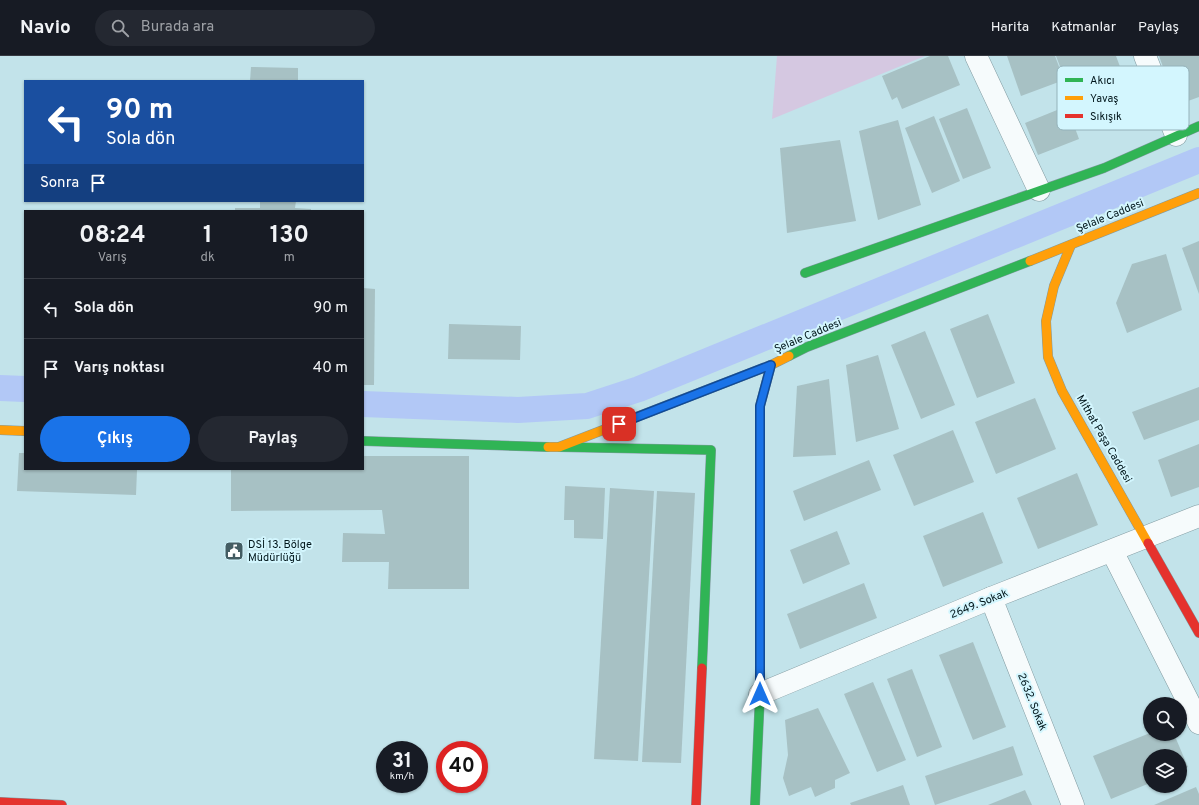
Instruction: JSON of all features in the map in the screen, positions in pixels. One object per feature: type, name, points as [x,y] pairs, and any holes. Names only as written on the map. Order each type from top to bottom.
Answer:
[{"type":"street","points":[[976,56],[1038,190]]},
{"type":"street","points":[[1145,56],[1149,66]]},
{"type":"street","points":[[1189,130],[1199,126]]},
{"type":"street","points":[[1174,130],[1176,135]]},
{"type":"street","points":[[805,273],[1104,168],[1189,130]]},
{"type":"street","name":"Şelale Caddesi","points":[[755,805],[760,694],[760,406],[771,365],[807,347],[1071,245],[1199,193]]},
{"type":"street","name":"Mithat Paşa Caddesi","points":[[1071,245],[1054,286],[1046,322],[1048,357],[1062,391],[1199,633]]},
{"type":"street","points":[[559,447],[771,365]]},
{"type":"street","points":[[0,430],[24,431]]},
{"type":"street","points":[[364,441],[712,450],[696,805]]},
{"type":"street","name":"2649. Sokak","points":[[760,694],[990,598],[1199,516]]},
{"type":"street","points":[[1112,551],[1199,724]]},
{"type":"street","name":"2632. Sokak","points":[[990,598],[1073,805]]},
{"type":"street","points":[[0,802],[62,805]]},
{"type":"shaded area","points":[[777,56],[925,56],[772,119]]},
{"type":"building","points":[[930,56],[948,56],[960,85],[902,109],[897,97],[892,100],[882,76]]},
{"type":"building","points":[[1007,56],[1055,56],[1059,66],[1057,66],[1057,83],[1021,96]]},
{"type":"building","points":[[1056,56],[1116,56],[1120,66],[1060,66]]},
{"type":"building","points":[[1159,56],[1199,56],[1199,97],[1189,101],[1189,66],[1163,66]]},
{"type":"building","points":[[251,67],[298,68],[298,80],[250,80]]},
{"type":"building","points":[[967,108],[991,168],[963,179],[939,119]]},
{"type":"building","points":[[1057,110],[1057,130],[1076,130],[1079,139],[1038,155],[1025,123]]},
{"type":"building","points":[[934,116],[960,181],[932,193],[905,128]]},
{"type":"building","points":[[898,120],[921,205],[878,220],[859,131]]},
{"type":"building","points":[[840,140],[856,221],[787,233],[780,148]]},
{"type":"building","points":[[260,202],[296,202],[295,208],[311,210],[235,210],[235,208],[260,208]]},
{"type":"building","points":[[1199,241],[1199,294],[1182,248]]},
{"type":"building","points":[[1166,254],[1182,310],[1127,333],[1116,303],[1132,264]]},
{"type":"building","points":[[364,288],[375,289],[374,385],[364,385]]},
{"type":"building","points":[[988,314],[1015,383],[977,398],[950,329]]},
{"type":"building","points":[[449,324],[521,326],[520,360],[448,359]]},
{"type":"building","points":[[925,331],[955,405],[921,419],[891,345]]},
{"type":"building","points":[[878,355],[899,429],[856,442],[846,365]]},
{"type":"building","points":[[829,379],[836,455],[793,457],[797,386]]},
{"type":"building","points":[[1199,387],[1199,420],[1144,440],[1132,412]]},
{"type":"building","points":[[1035,398],[1056,449],[996,474],[975,422]]},
{"type":"building","points":[[953,430],[974,482],[914,506],[893,455]]},
{"type":"building","points":[[1199,444],[1199,487],[1171,497],[1158,460]]},
{"type":"building","points":[[19,453],[24,453],[24,470],[137,470],[136,495],[17,491]]},
{"type":"building","points":[[364,456],[469,456],[469,589],[388,589],[389,562],[342,562],[343,533],[385,534],[382,510],[231,511],[231,470],[364,470]]},
{"type":"building","points":[[869,460],[881,490],[804,521],[793,491]]},
{"type":"building","points":[[1077,473],[1098,525],[1038,549],[1017,498]]},
{"type":"building","points":[[565,486],[605,488],[603,539],[574,538],[574,520],[564,520]]},
{"type":"building","points":[[610,488],[654,491],[638,761],[594,759]]},
{"type":"building","points":[[657,491],[695,493],[681,763],[642,762]]},
{"type":"building","points":[[983,512],[1003,563],[943,587],[923,536]]},
{"type":"building","points":[[837,531],[850,564],[803,584],[790,550]]},
{"type":"building","points":[[864,583],[877,618],[800,649],[787,614]]},
{"type":"building","points":[[973,642],[1006,727],[973,740],[939,655]]},
{"type":"building","points":[[912,669],[942,747],[917,757],[887,679]]},
{"type":"building","points":[[873,682],[906,760],[877,772],[844,694]]},
{"type":"building","points":[[818,708],[850,773],[835,780],[835,788],[815,797],[811,787],[789,796],[783,778],[788,755],[785,720]]},
{"type":"building","points":[[1143,736],[1143,741],[1177,741],[1180,749],[1143,749],[1143,786],[1111,799],[1093,756]]},
{"type":"building","points":[[1013,746],[1023,775],[935,805],[925,776]]},
{"type":"building","points":[[903,785],[910,805],[851,805],[850,803]]},
{"type":"building","points":[[1196,787],[1199,794],[1199,805],[1154,805],[1182,793],[1187,793],[1187,791]]},
{"type":"building","points":[[1025,790],[1032,805],[988,805]]},
{"type":"waterway","points":[[364,404],[518,410],[587,406],[639,389],[1199,160]]},
{"type":"waterway","points":[[0,388],[24,389]]},
{"type":"traffic: fast","points":[[805,273],[1104,168],[1199,126]]},
{"type":"traffic: fast","points":[[789,356],[807,347],[1030,261]]},
{"type":"traffic: fast","points":[[364,441],[548,447]]},
{"type":"traffic: fast","points":[[559,447],[711,450],[702,668]]},
{"type":"traffic: fast","points":[[755,805],[760,694],[760,613]]},
{"type":"traffic: slow","points":[[1030,261],[1199,193]]},
{"type":"traffic: slow","points":[[1071,245],[1054,286],[1046,321],[1048,357],[1062,391],[1148,543]]},
{"type":"traffic: slow","points":[[760,613],[760,406],[771,365],[789,356]]},
{"type":"traffic: slow","points":[[548,447],[559,447],[771,365]]},
{"type":"traffic: slow","points":[[0,430],[24,431]]},
{"type":"traffic: jam","points":[[1148,543],[1199,633]]},
{"type":"traffic: jam","points":[[696,805],[702,668]]},
{"type":"traffic: jam","points":[[0,802],[62,805]]},
{"type":"place","name":"DSİ 13. Bölge Müdürlüğü","points":[[234,551]]},
{"type":"route","points":[[619,424],[771,365],[760,406],[760,694]]}]
